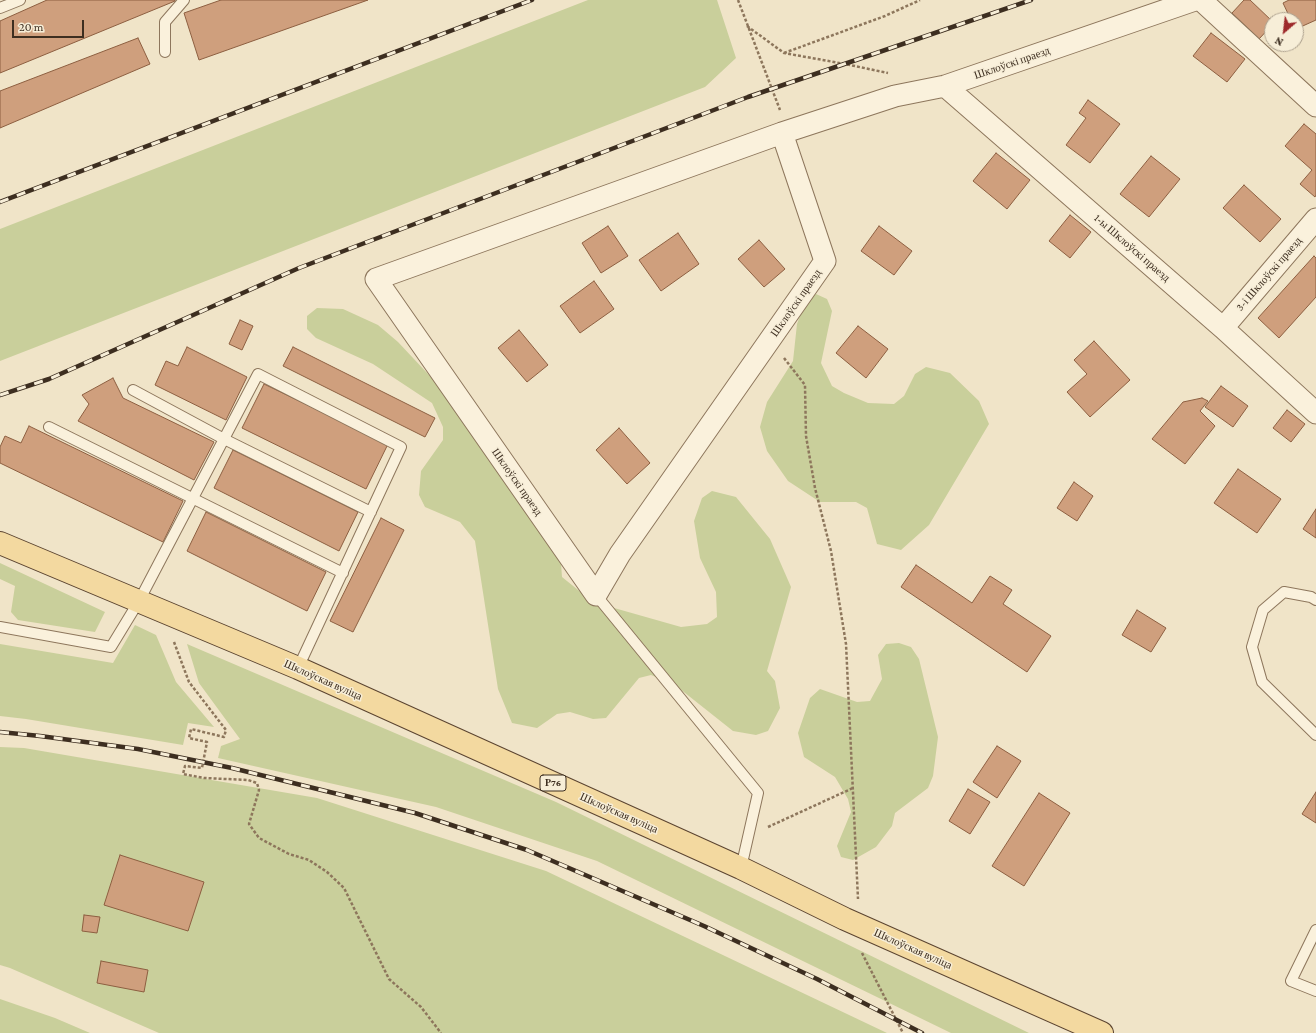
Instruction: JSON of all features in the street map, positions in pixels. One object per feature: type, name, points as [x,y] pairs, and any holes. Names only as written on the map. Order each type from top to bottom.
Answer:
[{"type":"main road","name":"Шклоўская вуліца","points":[[0,543],[298,668],[741,868],[845,918],[1102,1033]]},
{"type":"street","name":"Шклоўскі праезд","points":[[785,132],[825,261],[620,554],[596,595],[376,279],[785,132],[895,96],[946,86],[1195,0]]},
{"type":"street","points":[[1201,0],[1316,106]]},
{"type":"street","name":"1-ы Шклоўскі праезд","points":[[946,86],[1223,328],[1316,413]]},
{"type":"street","name":"3-і Шклоўскі праезд","points":[[1223,328],[1316,219]]},
{"type":"lane","points":[[0,8],[20,0]]},
{"type":"lane","points":[[166,52],[165,22],[184,0]]},
{"type":"lane","points":[[0,627],[111,647],[139,601],[258,374],[401,447],[298,668]]},
{"type":"lane","points":[[133,390],[224,439],[371,512]]},
{"type":"lane","points":[[49,427],[343,573]]},
{"type":"lane","points":[[1316,600],[1311,597],[1284,592],[1263,610],[1252,647],[1262,682],[1316,735]]},
{"type":"lane","points":[[596,595],[758,793],[741,868]]},
{"type":"lane","points":[[1316,930],[1291,981],[1316,991]]},
{"type":"path","points":[[738,0],[785,132]]},
{"type":"path","points":[[784,53],[885,16],[920,0]]},
{"type":"path","points":[[747,26],[784,53],[891,74]]},
{"type":"path","points":[[770,341],[805,385],[806,436],[814,488],[831,551],[846,644],[858,901]]},
{"type":"path","points":[[176,618],[174,643],[189,682],[226,730],[224,737],[191,729],[189,738],[206,742],[202,768],[185,766],[183,774],[204,778],[248,780],[258,783],[258,790],[249,824],[259,838],[289,854],[309,860],[327,872],[344,888],[389,979],[421,1007],[441,1033]]},
{"type":"path","points":[[748,836],[853,788]]},
{"type":"path","points":[[845,918],[903,1033]]},
{"type":"green space","points":[[588,0],[717,0],[736,58],[705,87],[0,361],[0,229]]},
{"type":"green space","points":[[816,294],[827,299],[832,311],[821,363],[832,386],[844,393],[868,403],[894,404],[904,396],[915,374],[926,367],[950,373],[979,401],[989,424],[929,525],[901,550],[877,544],[867,508],[856,502],[820,502],[788,481],[767,451],[760,427],[767,402],[793,361],[797,324],[805,302]]},
{"type":"green space","points":[[317,308],[343,309],[378,325],[398,342],[507,458],[560,550],[562,577],[593,602],[681,627],[707,624],[717,617],[716,592],[700,558],[694,521],[702,498],[712,491],[736,497],[770,539],[791,587],[767,671],[775,681],[780,708],[768,731],[756,735],[733,731],[675,685],[651,675],[639,678],[606,718],[593,719],[570,712],[557,714],[537,728],[512,723],[498,689],[475,541],[460,522],[425,507],[419,495],[421,471],[443,440],[443,427],[432,403],[373,364],[316,338],[307,329],[307,316]]},
{"type":"green space","points":[[0,563],[105,612],[95,632],[18,620],[11,612],[15,586],[0,579]]},
{"type":"green space","points":[[135,625],[156,635],[176,682],[214,727],[188,723],[183,745],[0,716],[0,644],[113,663]]},
{"type":"green space","points":[[899,643],[911,647],[919,659],[938,737],[933,776],[928,788],[895,813],[892,826],[876,847],[853,860],[841,857],[837,846],[851,812],[848,799],[835,777],[804,757],[798,733],[810,698],[820,689],[857,702],[870,701],[882,679],[878,655],[886,644]]},
{"type":"green space","points":[[187,644],[556,802],[1029,1033],[951,1033],[597,861],[436,807],[218,758],[221,746],[240,739],[199,683]]},
{"type":"green space","points":[[0,747],[24,748],[317,798],[546,871],[887,1033],[159,1033],[0,965]]},
{"type":"green space","points":[[0,999],[55,1018],[90,1033],[0,1033]]},
{"type":"building","points":[[47,0],[175,1],[0,73],[0,21]]},
{"type":"building","points":[[221,0],[368,0],[199,60],[184,13]]},
{"type":"building","points":[[1244,0],[1250,0],[1264,13],[1264,34],[1259,39],[1232,13]]},
{"type":"building","points":[[1289,0],[1316,0],[1316,20],[1304,25],[1304,12],[1287,12],[1283,3]]},
{"type":"building","points":[[1211,33],[1245,59],[1227,82],[1193,56]]},
{"type":"building","points":[[138,38],[150,64],[0,128],[0,91]]},
{"type":"building","points":[[1088,100],[1120,124],[1090,163],[1066,145],[1086,118],[1079,113]]},
{"type":"building","points":[[1304,124],[1316,134],[1315,197],[1300,184],[1312,170],[1285,146]]},
{"type":"building","points":[[996,153],[1030,180],[1007,209],[973,181]]},
{"type":"building","points":[[1151,156],[1180,179],[1149,217],[1120,194]]},
{"type":"building","points":[[1244,185],[1281,219],[1260,242],[1223,208]]},
{"type":"building","points":[[1070,215],[1091,232],[1070,258],[1049,241]]},
{"type":"building","points":[[608,226],[628,256],[601,273],[582,243]]},
{"type":"building","points":[[879,226],[912,251],[894,275],[861,251]]},
{"type":"building","points":[[678,233],[699,264],[661,291],[639,260]]},
{"type":"building","points":[[759,240],[785,269],[764,287],[738,259]]},
{"type":"building","points":[[1314,256],[1316,258],[1316,297],[1279,338],[1258,318]]},
{"type":"building","points":[[594,281],[614,309],[580,333],[560,306]]},
{"type":"building","points":[[240,320],[253,326],[242,350],[229,344]]},
{"type":"building","points":[[858,326],[888,349],[866,378],[836,353]]},
{"type":"building","points":[[519,330],[548,365],[527,382],[498,348]]},
{"type":"building","points":[[1094,341],[1130,380],[1090,417],[1067,392],[1087,374],[1074,360]]},
{"type":"building","points":[[187,347],[247,377],[226,420],[155,385],[166,361],[178,366]]},
{"type":"building","points":[[293,347],[435,418],[425,437],[283,366]]},
{"type":"building","points":[[113,378],[123,398],[214,442],[194,480],[78,421],[89,404],[82,395]]},
{"type":"building","points":[[264,384],[388,444],[366,489],[242,428]]},
{"type":"building","points":[[1221,386],[1248,406],[1233,427],[1205,407]]},
{"type":"building","points":[[1202,398],[1208,401],[1200,411],[1215,426],[1185,464],[1152,439],[1183,402]]},
{"type":"building","points":[[1287,410],[1305,424],[1291,442],[1273,428]]},
{"type":"building","points":[[29,426],[183,501],[163,542],[0,463],[0,447],[5,436],[21,443]]},
{"type":"building","points":[[619,428],[650,463],[627,484],[596,450]]},
{"type":"building","points":[[233,450],[358,512],[339,551],[214,488]]},
{"type":"building","points":[[1238,469],[1281,499],[1257,533],[1214,503]]},
{"type":"building","points":[[1074,482],[1093,496],[1077,521],[1057,508]]},
{"type":"building","points":[[1316,509],[1316,538],[1303,529]]},
{"type":"building","points":[[206,512],[326,572],[307,611],[187,551]]},
{"type":"building","points":[[381,518],[404,530],[353,632],[330,621]]},
{"type":"building","points":[[916,565],[972,603],[990,576],[1012,590],[1003,604],[1051,636],[1027,672],[901,587]]},
{"type":"building","points":[[1137,610],[1166,628],[1151,652],[1122,635]]},
{"type":"building","points":[[997,746],[1021,761],[997,798],[973,782]]},
{"type":"building","points":[[968,789],[990,802],[970,834],[949,821]]},
{"type":"building","points":[[1316,792],[1316,823],[1302,814]]},
{"type":"building","points":[[1039,793],[1070,813],[1024,886],[992,866]]},
{"type":"building","points":[[120,855],[204,882],[188,931],[104,905]]},
{"type":"building","points":[[84,915],[100,917],[97,933],[82,931]]},
{"type":"building","points":[[101,961],[148,970],[144,992],[97,983]]},
{"type":"railway","points":[[0,202],[532,0]]},
{"type":"railway","points":[[0,395],[49,379],[299,268],[748,97],[1031,0]]},
{"type":"railway","points":[[0,732],[138,749],[232,768],[415,813],[527,850],[704,926],[817,979],[922,1033]]}]
